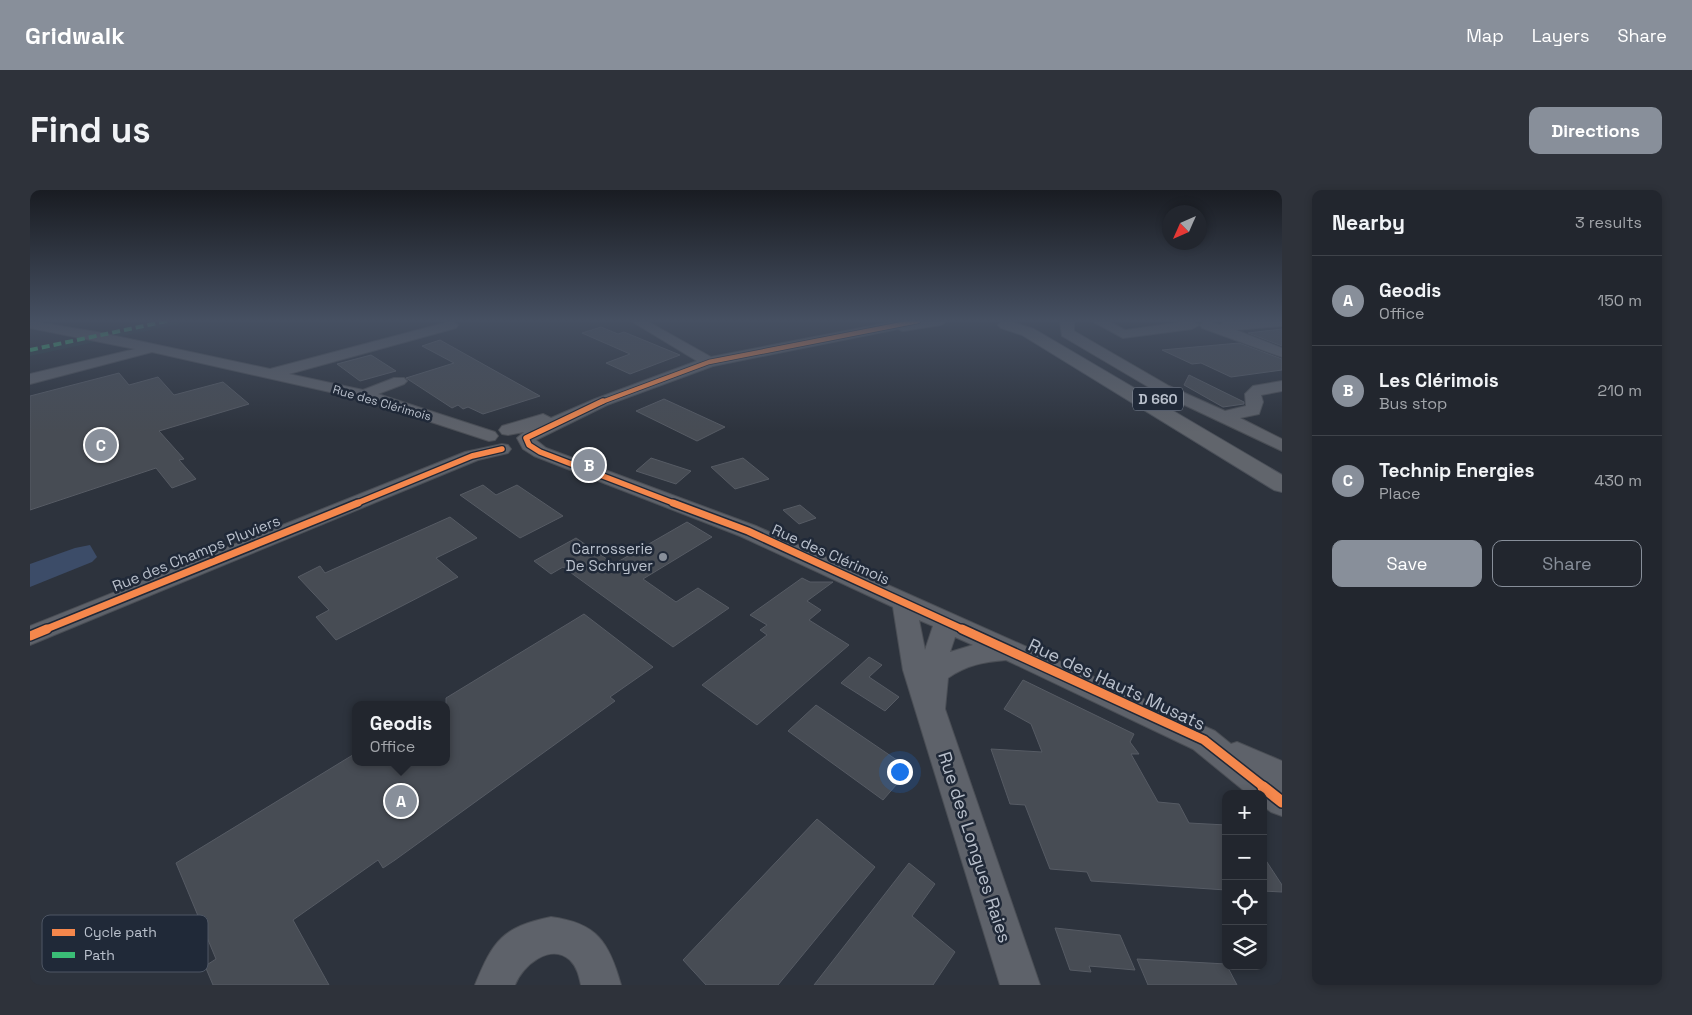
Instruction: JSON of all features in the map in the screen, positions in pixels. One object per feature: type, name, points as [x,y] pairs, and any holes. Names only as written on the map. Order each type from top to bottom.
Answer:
[{"type":"main road","name":"D 660","points":[[1071,358],[1282,485]]},
{"type":"main road","name":"D 660","points":[[1090,358],[1282,470]]},
{"type":"street","points":[[30,379],[113,358]]},
{"type":"street","name":"Rue des Clérimois","points":[[200,358],[364,395],[390,409],[639,488]]},
{"type":"street","points":[[273,374],[329,358]]},
{"type":"street","points":[[702,358],[709,362]]},
{"type":"street","points":[[496,443],[508,430],[523,427],[639,380],[695,363],[730,358]]},
{"type":"street","points":[[1110,358],[1163,389],[1223,416],[1282,446]]},
{"type":"street","points":[[496,443],[522,444],[526,438],[544,427],[602,402],[709,362]]},
{"type":"street","points":[[364,395],[399,381]]},
{"type":"street","points":[[1223,416],[1253,410],[1255,402],[1253,394],[1259,389],[1282,386]]},
{"type":"street","name":"Rue des Clérimois","points":[[508,430],[522,432],[529,445],[540,452],[748,531],[1009,651]]},
{"type":"street","name":"Rue des Champs Pluviers","points":[[30,636],[372,496],[466,452],[496,443]]},
{"type":"street","name":"Rue des Longues Raies","points":[[904,602],[909,645],[914,667],[931,710],[1020,985]]},
{"type":"street","name":"Rue des Longues Raies","points":[[931,710],[936,655],[947,622]]},
{"type":"street","points":[[935,674],[951,661],[974,652],[1009,651]]},
{"type":"street","name":"Rue des Hauts Musats","points":[[1009,651],[1204,740],[1282,802]]},
{"type":"street","points":[[1204,740],[1282,776]]},
{"type":"street","points":[[495,985],[506,961],[519,947],[535,938],[551,935],[568,937],[582,944],[593,957],[600,973],[601,985]]},
{"type":"water","points":[[90,545],[97,557],[92,562],[30,587],[30,564],[75,548]]},
{"type":"building","points":[[359,358],[376,358],[396,371],[360,381],[337,364]]},
{"type":"building","points":[[445,358],[472,358],[540,396],[483,414],[468,407],[463,409],[458,405],[452,408],[406,378],[454,363]]},
{"type":"building","points":[[619,358],[672,358],[630,374],[606,363]]},
{"type":"building","points":[[1179,358],[1280,358],[1282,359],[1282,370],[1231,377],[1201,363],[1192,364]]},
{"type":"building","points":[[119,373],[129,385],[158,377],[174,395],[223,382],[249,404],[159,431],[184,459],[179,460],[196,479],[172,488],[156,468],[30,510],[30,396]]},
{"type":"building","points":[[1189,375],[1244,402],[1244,404],[1223,407],[1184,385]]},
{"type":"building","points":[[664,399],[725,427],[697,441],[636,411]]},
{"type":"building","points":[[651,458],[691,471],[676,484],[636,471]]},
{"type":"building","points":[[743,458],[769,479],[735,489],[711,467]]},
{"type":"building","points":[[483,485],[496,495],[517,485],[563,516],[520,538],[460,495]]},
{"type":"building","points":[[800,505],[816,518],[799,524],[783,510]]},
{"type":"building","points":[[450,517],[477,538],[436,558],[458,577],[336,640],[316,617],[329,610],[298,577],[320,566],[325,573]]},
{"type":"building","points":[[687,522],[712,537],[643,579],[676,602],[698,588],[729,608],[673,647],[563,567],[551,574],[534,561],[576,538],[614,564]]},
{"type":"building","points":[[802,578],[810,582],[833,582],[807,601],[821,610],[809,620],[849,645],[757,725],[702,685],[767,635],[760,630],[767,625],[750,615]]},
{"type":"building","points":[[584,614],[653,667],[610,697],[615,701],[395,860],[383,868],[378,860],[293,920],[329,985],[213,985],[208,972],[208,964],[216,959],[208,940],[208,915],[198,915],[176,863],[352,755],[352,766],[450,766],[450,701],[446,701],[446,698]]},
{"type":"building","points":[[869,657],[882,665],[869,677],[899,697],[885,711],[841,683]]},
{"type":"building","points":[[1023,680],[1134,734],[1130,742],[1139,754],[1131,754],[1158,802],[1179,804],[1189,823],[1222,825],[1222,890],[1091,881],[1087,872],[1050,869],[1025,805],[1010,804],[991,749],[1042,752],[1031,724],[1004,709]]},
{"type":"building","points":[[816,705],[910,769],[883,800],[788,731]]},
{"type":"building","points":[[817,819],[875,867],[778,985],[706,985],[683,960]]},
{"type":"building","points":[[1267,862],[1282,885],[1282,892],[1267,891]]},
{"type":"building","points":[[909,863],[935,884],[912,916],[955,952],[933,985],[814,985]]},
{"type":"building","points":[[1055,928],[1120,935],[1135,970],[1089,966],[1091,972],[1070,970]]},
{"type":"building","points":[[1137,959],[1222,964],[1222,970],[1229,970],[1237,985],[1148,985]]},
{"type":"cycle path","points":[[729,358],[709,362],[601,402],[545,427],[526,438],[529,445],[540,452],[748,531],[1204,740],[1282,802]]},
{"type":"cycle path","points":[[30,636],[472,456],[502,449]]},
{"type":"place","name":"Technip Energies","points":[[101,445]]},
{"type":"place","name":"Les Clérimois","points":[[589,465]]},
{"type":"place","name":"Carrosserie De Schryver","points":[[663,557]]},
{"type":"place","name":"Geodis","points":[[401,801]]}]
